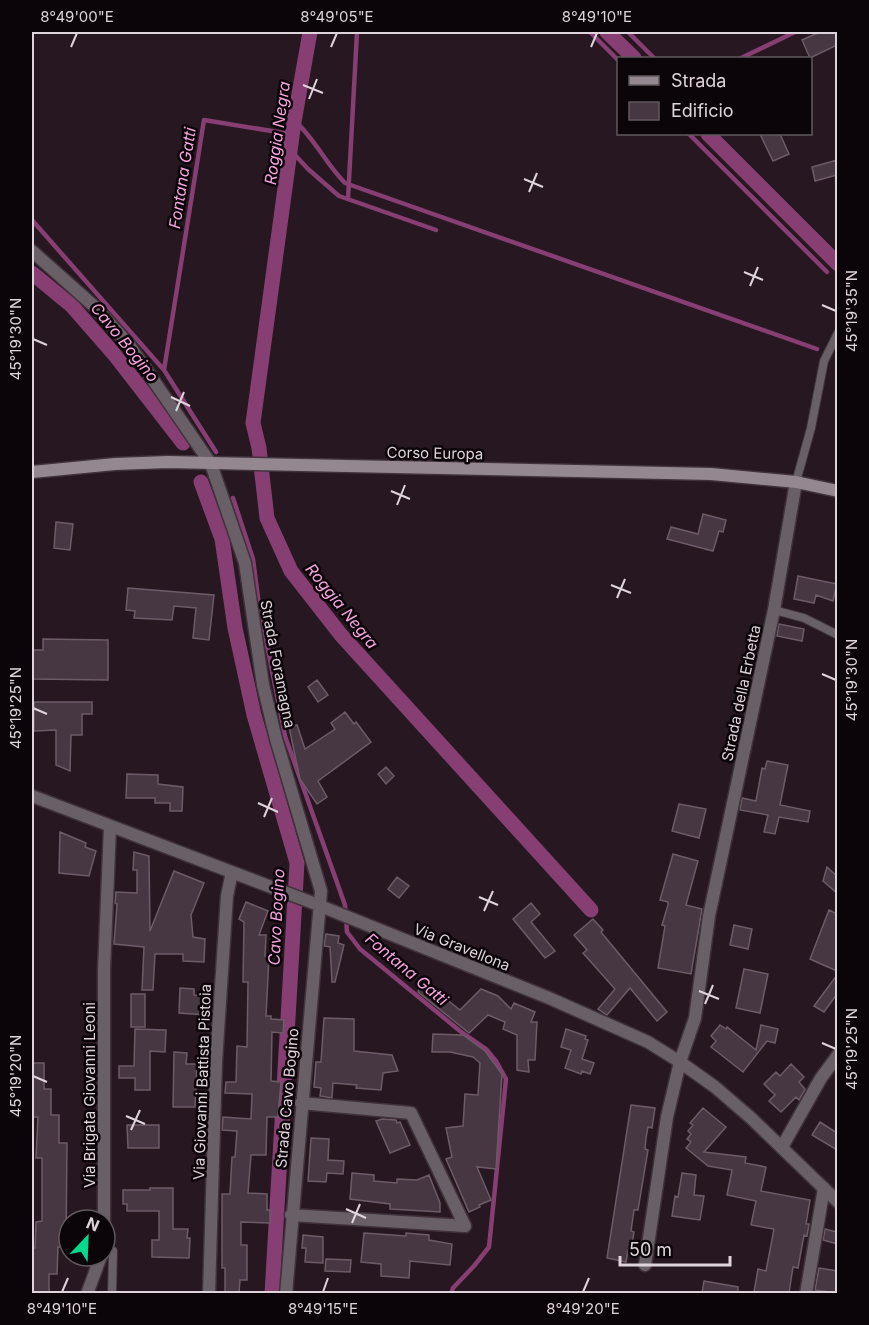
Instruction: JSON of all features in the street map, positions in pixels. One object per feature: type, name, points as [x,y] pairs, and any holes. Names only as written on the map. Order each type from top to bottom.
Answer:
[{"type":"main road","name":"Corso Europa","points":[[32,472],[115,464],[168,462],[711,474],[796,482],[837,491]]},
{"type":"street","name":"Strada Foramagna","points":[[32,251],[95,307],[127,342],[211,464],[245,563],[263,685],[276,739],[321,891],[321,906]]},
{"type":"street","name":"Strada della Erbetta","points":[[645,1265],[667,1117],[680,1062],[695,1018],[709,916],[774,610],[796,482]]},
{"type":"street","name":"Via Gravellona","points":[[32,795],[110,827],[346,916],[596,1018],[648,1042],[715,1087],[782,1147],[837,1202]]},
{"type":"street","name":"Via Brigata Giovanni Leoni","points":[[104,1208],[104,970],[110,827]]},
{"type":"street","name":"Via Giovanni Battista Pistoia","points":[[209,1293],[216,1062],[227,896],[232,872]]},
{"type":"street","name":"Strada Cavo Bogino","points":[[286,1293],[301,1103],[321,906]]},
{"type":"street","points":[[782,1147],[821,1078],[837,1055]]},
{"type":"street","points":[[291,1215],[465,1226],[411,1113],[301,1103]]},
{"type":"street","points":[[806,1293],[824,1188]]},
{"type":"street","points":[[87,1293],[100,1268]]},
{"type":"lane","name":"Strada della Erbetta","points":[[796,482],[811,428],[824,361],[837,333]]},
{"type":"lane","points":[[774,610],[804,618],[837,634]]},
{"type":"lane","points":[[109,1268],[112,1293]]},
{"type":"building","points":[[820,32],[837,32],[837,45],[812,57],[810,57],[802,40]]},
{"type":"building","points":[[760,135],[780,135],[789,154],[773,161]]},
{"type":"building","points":[[837,160],[837,175],[815,181],[812,167]]},
{"type":"building","points":[[703,514],[726,520],[723,532],[719,531],[713,551],[667,539],[671,527],[698,534]]},
{"type":"building","points":[[56,522],[73,524],[70,550],[54,548]]},
{"type":"building","points":[[798,576],[837,584],[833,601],[816,595],[814,603],[794,599]]},
{"type":"building","points":[[128,588],[214,595],[209,640],[193,638],[196,608],[174,606],[172,620],[134,618],[135,611],[126,610]]},
{"type":"building","points":[[779,624],[804,629],[802,641],[777,636]]},
{"type":"building","points":[[43,639],[108,640],[108,680],[32,679],[32,650],[43,650]]},
{"type":"building","points":[[317,680],[328,695],[318,702],[308,687]]},
{"type":"building","points":[[34,702],[92,702],[92,714],[82,714],[82,735],[71,735],[70,771],[56,765],[56,730],[34,731]]},
{"type":"building","points":[[345,712],[371,742],[318,781],[327,797],[317,804],[300,779],[289,727],[297,725],[305,749],[335,729],[331,723]]},
{"type":"building","points":[[767,761],[788,765],[780,805],[810,811],[808,822],[779,817],[775,834],[764,832],[768,815],[740,810],[742,798],[756,801],[762,768],[765,769]]},
{"type":"building","points":[[386,767],[394,776],[386,784],[378,774]]},
{"type":"building","points":[[127,774],[158,775],[158,784],[183,787],[182,811],[170,811],[170,803],[155,803],[155,798],[126,798]]},
{"type":"building","points":[[679,804],[706,809],[699,838],[672,831]]},
{"type":"building","points":[[60,832],[86,843],[85,847],[96,851],[89,876],[59,873]]},
{"type":"building","points":[[134,852],[149,856],[150,931],[174,871],[204,883],[191,915],[193,937],[205,939],[204,962],[183,961],[183,954],[155,954],[153,990],[142,990],[144,947],[114,944],[116,892],[137,893],[137,870],[133,870]]},
{"type":"building","points":[[673,854],[698,861],[686,905],[702,909],[691,974],[658,968],[665,926],[662,925],[668,905],[668,902],[660,900]]},
{"type":"building","points":[[827,867],[837,876],[837,893],[823,881]]},
{"type":"building","points":[[397,877],[409,886],[399,898],[388,889]]},
{"type":"building","points":[[246,902],[268,911],[259,935],[266,935],[265,956],[269,957],[266,1016],[271,1016],[271,1019],[284,1020],[283,1033],[272,1032],[271,1081],[281,1082],[278,1117],[267,1117],[266,1155],[251,1155],[248,1193],[267,1194],[270,1223],[241,1222],[241,1245],[247,1245],[247,1280],[240,1280],[239,1293],[225,1293],[225,1268],[222,1268],[222,1194],[230,1194],[232,1157],[235,1157],[237,1131],[222,1130],[223,1117],[251,1119],[252,1094],[225,1093],[226,1082],[236,1082],[237,1046],[247,1047],[248,982],[243,982],[244,922],[239,919]]},
{"type":"building","points":[[531,903],[540,914],[531,922],[555,951],[545,958],[513,919]]},
{"type":"building","points":[[829,910],[837,914],[837,971],[810,959]]},
{"type":"building","points":[[593,919],[603,930],[601,932],[667,1012],[657,1021],[630,988],[607,1015],[598,1009],[615,989],[583,953],[587,950],[574,935]]},
{"type":"building","points":[[734,925],[752,929],[748,949],[730,945]]},
{"type":"building","points":[[326,934],[339,936],[338,943],[344,945],[335,982],[332,982],[330,947],[324,946]]},
{"type":"building","points":[[744,969],[768,974],[760,1013],[736,1008]]},
{"type":"building","points":[[837,975],[837,994],[824,1012],[814,1006]]},
{"type":"building","points":[[422,980],[460,1010],[481,989],[498,996],[511,1009],[514,1003],[535,1012],[531,1022],[537,1022],[535,1060],[528,1060],[529,1072],[517,1070],[517,1035],[503,1029],[505,1022],[488,1015],[469,1033],[418,992]]},
{"type":"building","points":[[180,988],[194,989],[194,995],[208,996],[207,1015],[179,1013]]},
{"type":"building","points":[[131,994],[145,994],[145,1027],[131,1027]]},
{"type":"building","points":[[324,1018],[354,1019],[354,1051],[392,1055],[398,1071],[383,1073],[381,1090],[333,1083],[332,1098],[320,1096],[321,1088],[314,1087],[316,1062],[321,1062]]},
{"type":"building","points":[[720,1025],[726,1029],[727,1027],[756,1050],[761,1025],[778,1029],[775,1043],[767,1041],[743,1072],[711,1047],[716,1041],[711,1036]]},
{"type":"building","points":[[135,1029],[166,1030],[165,1052],[150,1051],[150,1090],[135,1090],[135,1078],[119,1078],[119,1066],[134,1066]]},
{"type":"building","points":[[566,1029],[586,1036],[585,1039],[588,1040],[582,1059],[594,1063],[590,1074],[582,1071],[581,1074],[565,1068],[571,1050],[561,1047]]},
{"type":"building","points":[[433,1034],[463,1035],[485,1051],[502,1074],[496,1169],[477,1167],[491,1200],[469,1212],[446,1159],[452,1157],[446,1128],[463,1126],[465,1094],[478,1095],[480,1063],[473,1057],[450,1052],[432,1052]]},
{"type":"building","points":[[174,1052],[187,1053],[186,1064],[197,1064],[195,1107],[173,1107]]},
{"type":"building","points":[[32,1063],[44,1063],[44,1089],[51,1089],[51,1115],[59,1115],[59,1143],[67,1143],[66,1208],[57,1208],[57,1274],[49,1274],[49,1293],[32,1293],[32,1248],[35,1248],[36,1222],[42,1221],[42,1158],[36,1158],[38,1117],[32,1117]]},
{"type":"building","points":[[791,1064],[804,1077],[799,1082],[805,1089],[799,1100],[796,1097],[781,1112],[769,1101],[775,1095],[764,1084],[776,1072],[780,1076]]},
{"type":"building","points":[[631,1105],[655,1108],[652,1128],[648,1127],[645,1149],[648,1150],[638,1210],[634,1210],[631,1251],[628,1251],[626,1262],[607,1258]]},
{"type":"building","points":[[703,1108],[726,1127],[704,1152],[746,1157],[745,1163],[766,1167],[761,1191],[810,1200],[806,1224],[809,1224],[807,1236],[804,1235],[798,1268],[793,1267],[789,1293],[754,1292],[758,1269],[766,1271],[774,1229],[751,1225],[756,1201],[727,1195],[732,1170],[708,1166],[686,1148],[691,1142],[687,1139],[691,1134],[688,1131],[693,1125],[690,1123]]},
{"type":"building","points":[[382,1119],[400,1122],[410,1145],[390,1153],[376,1121]]},
{"type":"building","points":[[820,1122],[837,1133],[837,1150],[812,1135]]},
{"type":"building","points":[[127,1125],[159,1125],[159,1148],[128,1148]]},
{"type":"building","points":[[311,1138],[329,1139],[328,1160],[344,1161],[343,1174],[327,1173],[326,1182],[308,1181]]},
{"type":"building","points":[[352,1173],[374,1175],[374,1181],[397,1183],[397,1179],[417,1180],[429,1175],[440,1203],[440,1212],[390,1209],[390,1204],[350,1199]]},
{"type":"building","points":[[682,1173],[696,1175],[694,1195],[704,1196],[700,1220],[672,1216]]},
{"type":"building","points":[[150,1188],[173,1188],[173,1229],[188,1229],[189,1258],[152,1257],[152,1240],[159,1240],[159,1211],[127,1211],[127,1204],[123,1204],[123,1190],[150,1190]]},
{"type":"building","points":[[825,1229],[837,1232],[837,1244],[823,1240]]},
{"type":"building","points":[[364,1233],[429,1235],[429,1240],[452,1244],[450,1265],[410,1261],[409,1278],[381,1276],[381,1264],[361,1262]]},
{"type":"building","points":[[303,1235],[323,1237],[323,1263],[305,1262],[306,1248],[302,1248]]},
{"type":"building","points":[[326,1259],[351,1260],[350,1272],[325,1271]]},
{"type":"building","points":[[819,1268],[837,1271],[837,1293],[815,1290]]},
{"type":"building","points":[[704,1281],[738,1287],[738,1293],[702,1293]]},
{"type":"waterway","name":"Roggia Negra","points":[[310,32],[294,122],[253,423],[259,448],[267,518],[291,571],[341,635],[591,910]]},
{"type":"waterway","points":[[348,199],[357,32]]},
{"type":"waterway","points":[[590,32],[617,59]]},
{"type":"waterway","points":[[607,32],[633,57]]},
{"type":"waterway","points":[[628,32],[653,57]]},
{"type":"waterway","points":[[743,57],[795,32]]},
{"type":"waterway","name":"Fontana Gatti","points":[[164,370],[204,120],[284,133],[283,152],[295,155],[339,196],[436,230]]},
{"type":"waterway","points":[[294,120],[345,183],[817,349]]},
{"type":"waterway","points":[[690,135],[827,272]]},
{"type":"waterway","points":[[709,135],[838,264]]},
{"type":"waterway","name":"Fontana Gatti","points":[[32,220],[164,370],[216,452]]},
{"type":"waterway","name":"Cavo Bogino","points":[[32,273],[72,306],[114,354],[183,443]]},
{"type":"waterway","name":"Cavo Bogino","points":[[201,482],[222,539],[235,628],[254,715],[297,863],[272,1294]]},
{"type":"waterway","name":"Fontana Gatti","points":[[233,498],[253,559],[259,605],[285,736],[345,905],[347,932],[360,949],[460,1031],[486,1049],[506,1079],[489,1247],[453,1288],[451,1294]]}]
